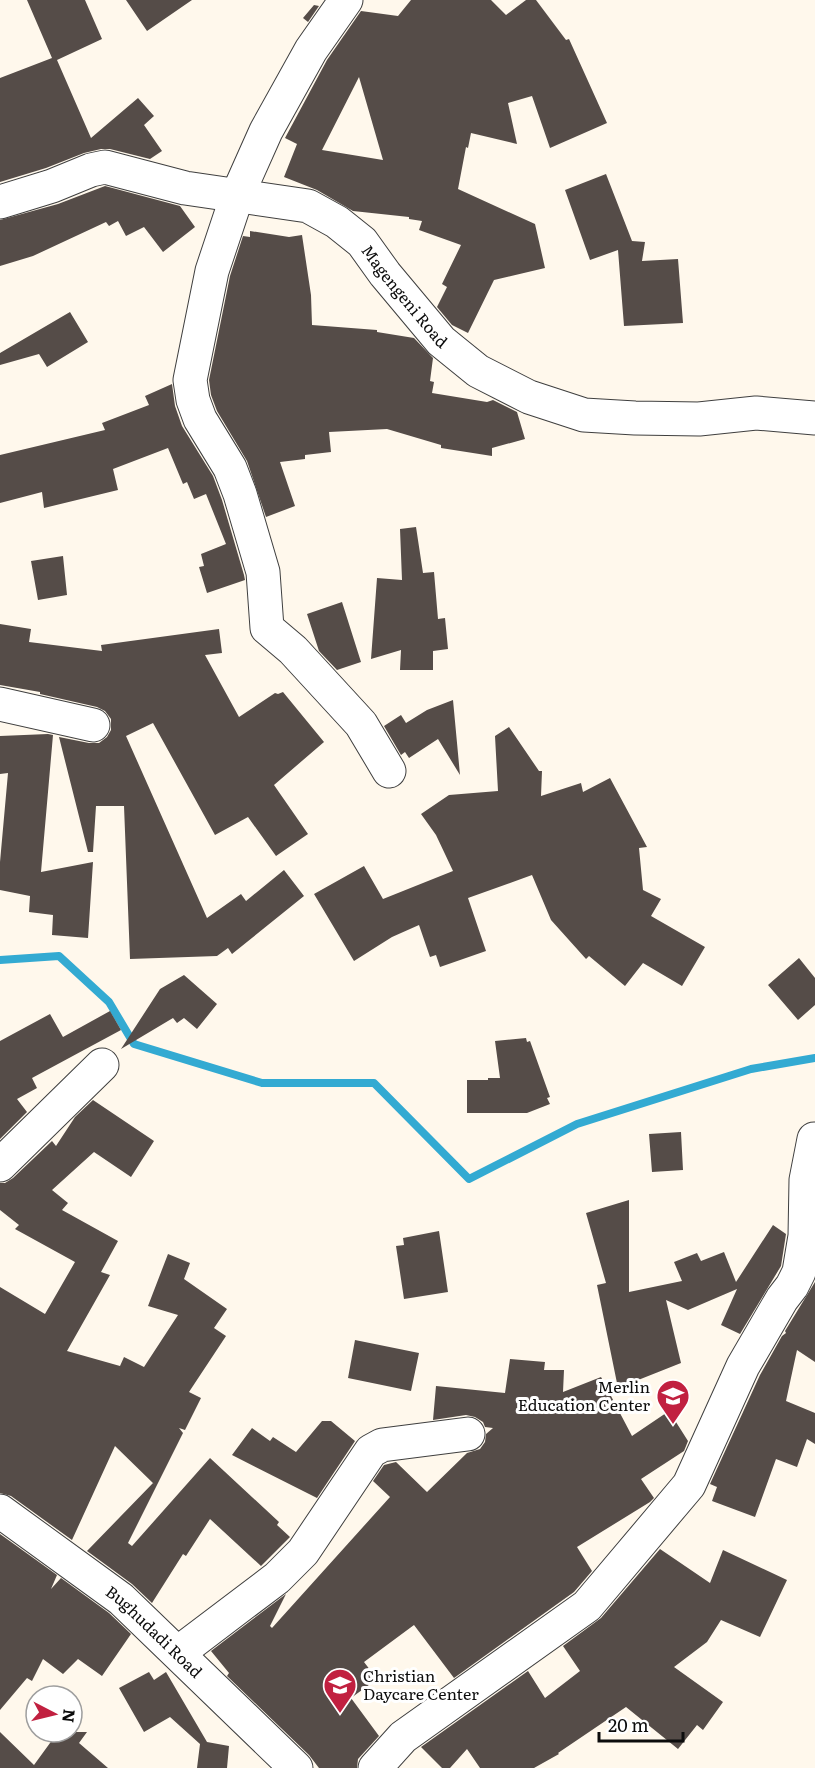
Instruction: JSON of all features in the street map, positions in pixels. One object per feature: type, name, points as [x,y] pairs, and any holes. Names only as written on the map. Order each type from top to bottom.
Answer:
[{"type":"street","points":[[346,0],[311,50],[272,121],[237,196],[212,271],[190,380],[193,400],[200,419],[230,468],[240,494],[263,572],[267,628],[293,650],[361,724],[389,771]]},
{"type":"street","name":"Magengeni Road","points":[[0,202],[105,167],[185,188],[308,206],[337,222],[362,242],[385,274],[441,341],[478,371],[529,397],[584,415],[699,419],[756,413],[815,418]]},
{"type":"street","points":[[0,704],[93,725]]},
{"type":"street","points":[[0,1165],[102,1065]]},
{"type":"street","points":[[375,1768],[403,1737],[587,1606],[689,1485],[743,1366],[799,1272],[806,1236],[806,1180],[814,1139]]},
{"type":"street","points":[[178,1653],[277,1578],[303,1552],[371,1451],[382,1444],[468,1434]]},
{"type":"street","name":"Bughudadi Road","points":[[0,1511],[121,1599],[296,1768]]},
{"type":"building","points":[[27,0],[85,0],[102,39],[57,60],[91,138],[138,98],[154,116],[144,125],[162,151],[150,159],[101,149],[0,182],[0,78],[52,58]]},
{"type":"building","points":[[126,0],[192,0],[147,31]]},
{"type":"building","points":[[411,0],[491,0],[506,15],[526,0],[536,0],[566,40],[569,39],[607,123],[550,148],[532,96],[508,103],[517,144],[471,133],[458,189],[535,224],[545,268],[494,280],[468,333],[452,325],[437,307],[447,287],[442,284],[461,245],[419,230],[422,221],[409,219],[409,217],[353,211],[317,190],[284,177],[297,144],[285,138],[327,60],[361,11],[398,16]],"holes":[[[359,77],[383,160],[322,150]]]},
{"type":"building","points":[[314,5],[319,6],[308,22],[303,18]]},
{"type":"building","points":[[606,174],[632,241],[645,242],[642,261],[678,259],[683,323],[624,326],[618,250],[590,260],[565,190]]},
{"type":"building","points":[[105,186],[180,206],[195,227],[163,252],[144,227],[126,236],[118,221],[109,226],[106,222],[33,256],[0,266],[0,220],[58,204]]},
{"type":"building","points":[[250,231],[289,237],[302,235],[311,295],[312,325],[377,330],[377,332],[414,338],[433,358],[430,381],[434,382],[432,393],[487,402],[493,400],[517,412],[525,439],[492,448],[492,456],[441,448],[441,445],[387,429],[329,432],[331,452],[305,455],[305,459],[280,462],[295,506],[266,517],[247,461],[217,411],[211,395],[209,380],[230,276],[243,236],[250,237]]},
{"type":"building","points":[[70,312],[88,342],[47,367],[39,354],[0,365],[0,353]]},
{"type":"building","points":[[172,384],[175,406],[182,426],[213,476],[222,500],[245,580],[207,593],[199,567],[204,566],[201,554],[226,544],[206,494],[194,499],[187,482],[183,484],[168,448],[113,469],[118,490],[44,508],[42,492],[0,503],[0,455],[105,430],[102,423],[149,405],[145,396]]},
{"type":"building","points":[[416,527],[423,573],[434,572],[438,619],[445,618],[448,649],[433,651],[433,670],[400,670],[401,650],[371,659],[377,578],[402,580],[400,529]]},
{"type":"building","points":[[63,556],[67,595],[38,600],[31,561]]},
{"type":"building","points":[[342,602],[361,662],[337,670],[319,651],[307,614]]},
{"type":"building","points":[[0,624],[31,629],[29,642],[102,651],[101,645],[219,629],[222,653],[205,655],[239,717],[275,693],[283,692],[324,742],[274,785],[308,834],[276,856],[248,817],[215,835],[153,723],[126,736],[207,918],[241,894],[246,901],[284,870],[304,896],[232,954],[228,948],[217,956],[130,959],[124,806],[96,806],[93,852],[88,852],[59,737],[99,743],[107,737],[111,730],[111,719],[105,711],[97,707],[40,694],[40,692],[0,685]]},
{"type":"building","points":[[453,700],[460,775],[438,739],[409,758],[405,752],[401,755],[384,726],[401,715],[406,723],[427,710]]},
{"type":"building","points":[[509,727],[539,771],[542,771],[541,796],[581,783],[583,792],[610,778],[647,847],[639,848],[643,890],[661,899],[651,916],[705,947],[682,986],[643,963],[625,986],[589,956],[586,959],[551,920],[532,875],[468,898],[486,951],[440,967],[436,955],[430,957],[419,925],[392,937],[354,961],[314,894],[364,866],[383,899],[453,871],[436,835],[421,814],[449,795],[498,791],[495,736]]},
{"type":"building","points":[[53,735],[41,872],[93,862],[88,938],[52,935],[53,915],[29,912],[30,896],[0,890],[0,862],[8,773],[0,774],[0,736]]},
{"type":"building","points":[[799,958],[815,978],[815,1005],[798,1020],[768,985]]},
{"type":"building","points":[[184,975],[217,1004],[197,1029],[184,1018],[177,1023],[173,1018],[121,1049],[160,989]]},
{"type":"building","points":[[110,1011],[121,1030],[32,1078],[37,1088],[17,1099],[27,1112],[0,1139],[0,1041],[50,1014],[63,1037]]},
{"type":"building","points":[[526,1038],[527,1042],[530,1041],[550,1097],[547,1098],[550,1104],[527,1113],[467,1113],[467,1080],[500,1078],[495,1041]]},
{"type":"building","points":[[93,1100],[154,1141],[131,1177],[94,1152],[52,1190],[68,1203],[62,1210],[118,1241],[101,1272],[110,1275],[67,1351],[120,1366],[124,1357],[144,1367],[178,1315],[148,1306],[168,1254],[190,1263],[184,1279],[227,1309],[214,1328],[226,1336],[189,1392],[201,1398],[185,1430],[179,1428],[183,1433],[128,1543],[132,1546],[210,1458],[279,1522],[277,1525],[290,1537],[261,1566],[210,1519],[186,1556],[183,1554],[152,1603],[132,1584],[87,1551],[153,1483],[115,1446],[72,1540],[11,1496],[0,1493],[0,1287],[45,1314],[75,1262],[15,1229],[19,1225],[0,1210],[0,1183],[13,1178],[52,1141],[56,1146],[75,1117]]},
{"type":"building","points":[[681,1132],[683,1170],[652,1172],[649,1134]]},
{"type":"building","points":[[629,1200],[629,1292],[682,1281],[674,1262],[697,1253],[701,1261],[724,1252],[736,1282],[773,1225],[786,1234],[781,1266],[740,1334],[721,1325],[737,1289],[688,1310],[666,1300],[681,1363],[618,1388],[597,1285],[606,1283],[586,1213]]},
{"type":"building","points":[[439,1231],[448,1292],[404,1299],[396,1246],[404,1245],[403,1238]]},
{"type":"building","points":[[815,1282],[815,1362],[797,1350],[786,1401],[815,1413],[815,1444],[807,1439],[797,1467],[776,1459],[755,1517],[712,1501],[717,1487],[710,1484],[760,1375]]},
{"type":"building","points":[[355,1340],[419,1353],[411,1391],[348,1378]]},
{"type":"building","points":[[510,1359],[545,1362],[544,1370],[564,1370],[563,1392],[601,1377],[632,1436],[669,1411],[688,1441],[684,1451],[641,1479],[654,1498],[650,1502],[577,1547],[592,1571],[574,1592],[454,1678],[414,1625],[364,1662],[377,1679],[351,1698],[379,1736],[358,1759],[357,1768],[319,1768],[309,1755],[227,1676],[229,1673],[211,1651],[286,1594],[270,1626],[272,1628],[390,1497],[373,1481],[384,1465],[396,1462],[427,1492],[467,1453],[480,1449],[485,1442],[486,1434],[493,1428],[485,1427],[483,1422],[466,1415],[433,1420],[436,1386],[505,1393]]},
{"type":"building","points":[[322,1421],[331,1421],[355,1441],[317,1498],[232,1455],[252,1428],[270,1441],[273,1437],[296,1452]]},
{"type":"building","points":[[0,1534],[57,1575],[51,1589],[61,1578],[109,1613],[131,1634],[102,1676],[78,1659],[63,1674],[43,1659],[32,1681],[27,1678],[0,1710]]},
{"type":"building","points":[[660,1549],[710,1583],[723,1550],[787,1580],[760,1637],[721,1620],[707,1642],[674,1667],[723,1702],[703,1730],[697,1725],[678,1749],[626,1707],[559,1754],[534,1768],[480,1768],[467,1749],[450,1768],[442,1768],[421,1747],[528,1671],[545,1698],[580,1671],[563,1646],[601,1618]]},
{"type":"building","points":[[149,1672],[154,1680],[166,1672],[207,1742],[229,1746],[227,1768],[197,1768],[200,1744],[170,1717],[144,1732],[119,1688]]},
{"type":"building","points":[[0,1732],[34,1765],[49,1744],[80,1744],[108,1768],[0,1768]]},
{"type":"waterway","points":[[0,960],[59,956],[109,1002],[134,1044],[262,1083],[374,1083],[469,1179],[577,1124],[751,1069],[815,1058]]},
{"type":"place","name":"Merlin Education Center","points":[[673,1425]]},
{"type":"place","name":"Christian Daycare Center","points":[[340,1714]]}]
